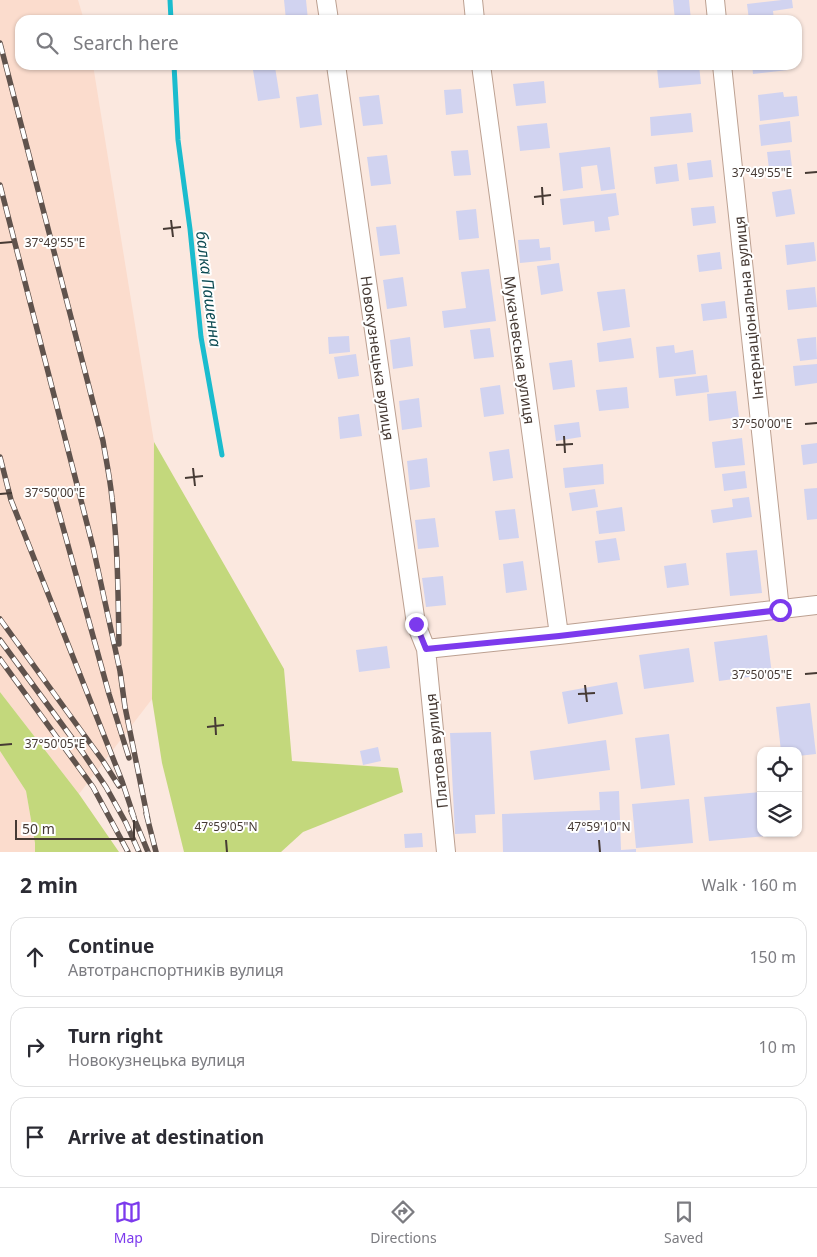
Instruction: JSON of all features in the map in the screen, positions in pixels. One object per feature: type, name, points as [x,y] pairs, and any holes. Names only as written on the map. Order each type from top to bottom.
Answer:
[{"type":"street","points":[[326,0],[328,15]]},
{"type":"street","points":[[473,0],[474,15]]},
{"type":"street","points":[[715,0],[716,15]]},
{"type":"street","name":"Новокузнецька вулиця","points":[[337,70],[416,624],[426,649]]},
{"type":"street","name":"Мукачевська вулиця","points":[[483,70],[559,636]]},
{"type":"street","name":"Інтернаціональна вулиця","points":[[723,70],[780,610]]},
{"type":"street","points":[[426,649],[559,636],[817,606]]},
{"type":"street","name":"Платова вулиця","points":[[426,649],[446,852]]},
{"type":"shaded area","points":[[0,0],[78,0],[82,15],[15,15],[15,70],[94,70],[154,442],[152,699],[79,794],[0,692]]},
{"type":"shaded area","points":[[0,751],[26,791],[35,852],[0,852]]},
{"type":"green space","points":[[154,442],[284,669],[292,761],[398,768],[403,792],[303,832],[281,852],[184,852],[162,763],[152,699]]},
{"type":"green space","points":[[0,692],[79,794],[119,852],[35,852],[26,791],[0,751]]},
{"type":"building","points":[[284,0],[306,0],[308,15],[286,15]]},
{"type":"building","points":[[673,0],[689,0],[690,15],[674,15]]},
{"type":"building","points":[[792,0],[793,8],[773,11],[773,15],[748,15],[747,4]]},
{"type":"building","points":[[253,70],[275,70],[280,98],[258,101]]},
{"type":"building","points":[[657,70],[700,70],[701,84],[659,88]]},
{"type":"building","points":[[753,70],[788,70],[753,74]]},
{"type":"building","points":[[544,81],[546,103],[516,106],[513,84]]},
{"type":"building","points":[[461,89],[463,113],[446,115],[444,90]]},
{"type":"building","points":[[783,92],[784,97],[797,96],[799,116],[760,121],[758,95]]},
{"type":"building","points":[[318,94],[322,125],[300,128],[296,97]]},
{"type":"building","points":[[379,95],[383,124],[363,126],[359,97]]},
{"type":"building","points":[[691,113],[693,132],[651,136],[650,117]]},
{"type":"building","points":[[790,121],[792,142],[761,146],[759,125]]},
{"type":"building","points":[[547,123],[550,148],[520,151],[517,126]]},
{"type":"building","points":[[610,147],[615,189],[601,191],[597,165],[581,167],[583,188],[563,191],[559,153]]},
{"type":"building","points":[[468,150],[471,175],[454,176],[451,151]]},
{"type":"building","points":[[790,150],[792,167],[769,169],[767,152]]},
{"type":"building","points":[[387,155],[391,184],[371,186],[367,157]]},
{"type":"building","points":[[711,160],[713,177],[689,180],[687,163]]},
{"type":"building","points":[[677,164],[679,181],[656,184],[654,167]]},
{"type":"building","points":[[791,189],[795,214],[776,217],[772,192]]},
{"type":"building","points":[[616,193],[619,215],[608,217],[610,230],[595,232],[594,221],[563,225],[560,199]]},
{"type":"building","points":[[714,206],[716,223],[693,226],[691,208]]},
{"type":"building","points":[[476,209],[479,238],[459,240],[456,211]]},
{"type":"building","points":[[396,225],[400,254],[380,256],[376,227]]},
{"type":"building","points":[[539,239],[540,248],[550,247],[551,260],[520,263],[518,240]]},
{"type":"building","points":[[814,242],[816,261],[787,265],[785,245]]},
{"type":"building","points":[[720,252],[722,269],[699,272],[697,255]]},
{"type":"building","points":[[559,263],[563,291],[541,295],[537,266]]},
{"type":"building","points":[[489,269],[496,321],[444,328],[442,311],[466,308],[461,272]]},
{"type":"building","points":[[403,277],[407,306],[387,309],[383,280]]},
{"type":"building","points":[[815,287],[817,307],[788,310],[786,290]]},
{"type":"building","points":[[625,289],[630,327],[603,331],[597,292]]},
{"type":"building","points":[[725,301],[727,318],[703,321],[701,304]]},
{"type":"building","points":[[490,328],[494,357],[474,359],[470,330]]},
{"type":"building","points":[[349,336],[350,352],[329,354],[328,337]]},
{"type":"building","points":[[410,337],[413,366],[393,369],[390,340]]},
{"type":"building","points":[[816,337],[817,359],[800,361],[797,339]]},
{"type":"building","points":[[631,338],[634,358],[599,362],[597,343]]},
{"type":"building","points":[[674,345],[675,353],[693,350],[696,374],[659,378],[656,347]]},
{"type":"building","points":[[356,354],[359,376],[338,379],[334,357]]},
{"type":"building","points":[[572,360],[575,387],[553,390],[549,363]]},
{"type":"building","points":[[817,364],[817,383],[795,386],[793,366]]},
{"type":"building","points":[[707,375],[709,392],[676,396],[674,379]]},
{"type":"building","points":[[500,385],[504,414],[484,417],[480,388]]},
{"type":"building","points":[[627,387],[629,408],[599,411],[596,390]]},
{"type":"building","points":[[736,391],[739,417],[709,421],[707,394]]},
{"type":"building","points":[[419,398],[422,427],[402,430],[399,401]]},
{"type":"building","points":[[359,414],[362,436],[340,439],[338,417]]},
{"type":"building","points":[[579,422],[581,437],[556,441],[554,425]]},
{"type":"building","points":[[742,438],[745,465],[715,468],[712,442]]},
{"type":"building","points":[[817,443],[817,463],[803,465],[801,445]]},
{"type":"building","points":[[509,449],[513,478],[493,481],[489,452]]},
{"type":"building","points":[[427,458],[430,487],[410,490],[407,461]]},
{"type":"building","points":[[603,464],[604,484],[565,488],[563,468]]},
{"type":"building","points":[[745,471],[747,488],[724,491],[722,474]]},
{"type":"building","points":[[817,488],[817,519],[807,520],[804,489]]},
{"type":"building","points":[[595,489],[598,507],[572,511],[569,493]]},
{"type":"building","points":[[749,497],[752,517],[713,523],[711,510],[733,507],[732,499]]},
{"type":"building","points":[[622,507],[625,531],[599,534],[596,511]]},
{"type":"building","points":[[515,509],[519,538],[499,540],[495,511]]},
{"type":"building","points":[[435,518],[439,547],[418,549],[415,520]]},
{"type":"building","points":[[616,538],[620,560],[598,563],[595,541]]},
{"type":"building","points":[[757,550],[762,593],[730,596],[726,553]]},
{"type":"building","points":[[523,561],[527,590],[506,593],[503,564]]},
{"type":"building","points":[[686,563],[689,585],[667,588],[664,566]]},
{"type":"building","points":[[443,576],[446,605],[426,607],[422,578]]},
{"type":"building","points":[[767,635],[772,674],[719,681],[714,642]]},
{"type":"building","points":[[387,646],[390,668],[359,672],[356,650]]},
{"type":"building","points":[[689,648],[694,682],[644,689],[639,655]]},
{"type":"building","points":[[617,682],[623,714],[568,724],[562,692]]},
{"type":"building","points":[[810,703],[816,754],[802,756],[802,747],[781,747],[776,707]]},
{"type":"building","points":[[491,732],[495,814],[475,815],[476,833],[455,834],[450,733]]},
{"type":"building","points":[[669,734],[675,785],[641,789],[635,738]]},
{"type":"building","points":[[606,740],[610,770],[534,780],[530,751]]},
{"type":"building","points":[[378,747],[381,761],[363,765],[360,751]]},
{"type":"building","points":[[619,791],[621,850],[636,849],[636,852],[503,852],[502,814],[600,810],[599,792]]},
{"type":"building","points":[[757,792],[757,837],[709,841],[704,797]]},
{"type":"building","points":[[689,799],[693,843],[636,848],[632,804]]},
{"type":"building","points":[[422,833],[423,847],[405,848],[404,834]]},
{"type":"waterway","name":"балка Пашенна","points":[[170,0],[171,15]]},
{"type":"waterway","name":"балка Пашенна","points":[[174,70],[178,140],[190,229],[201,337],[222,455]]},
{"type":"railway","points":[[0,43],[103,441],[111,491],[115,534],[119,644]]},
{"type":"railway","points":[[0,185],[93,547],[120,671],[125,707],[148,820]]},
{"type":"railway","points":[[0,457],[11,500],[122,781],[134,817]]},
{"type":"railway","points":[[53,491],[109,694],[129,758]]},
{"type":"railway","points":[[0,619],[119,786]]},
{"type":"railway","points":[[0,640],[106,787],[126,823],[139,852]]},
{"type":"railway","points":[[0,659],[93,787],[128,852]]},
{"type":"railway","points":[[131,811],[148,852]]},
{"type":"railway","points":[[146,813],[156,852]]},
{"type":"route","points":[[416,624],[426,649],[559,636],[780,610]]}]
